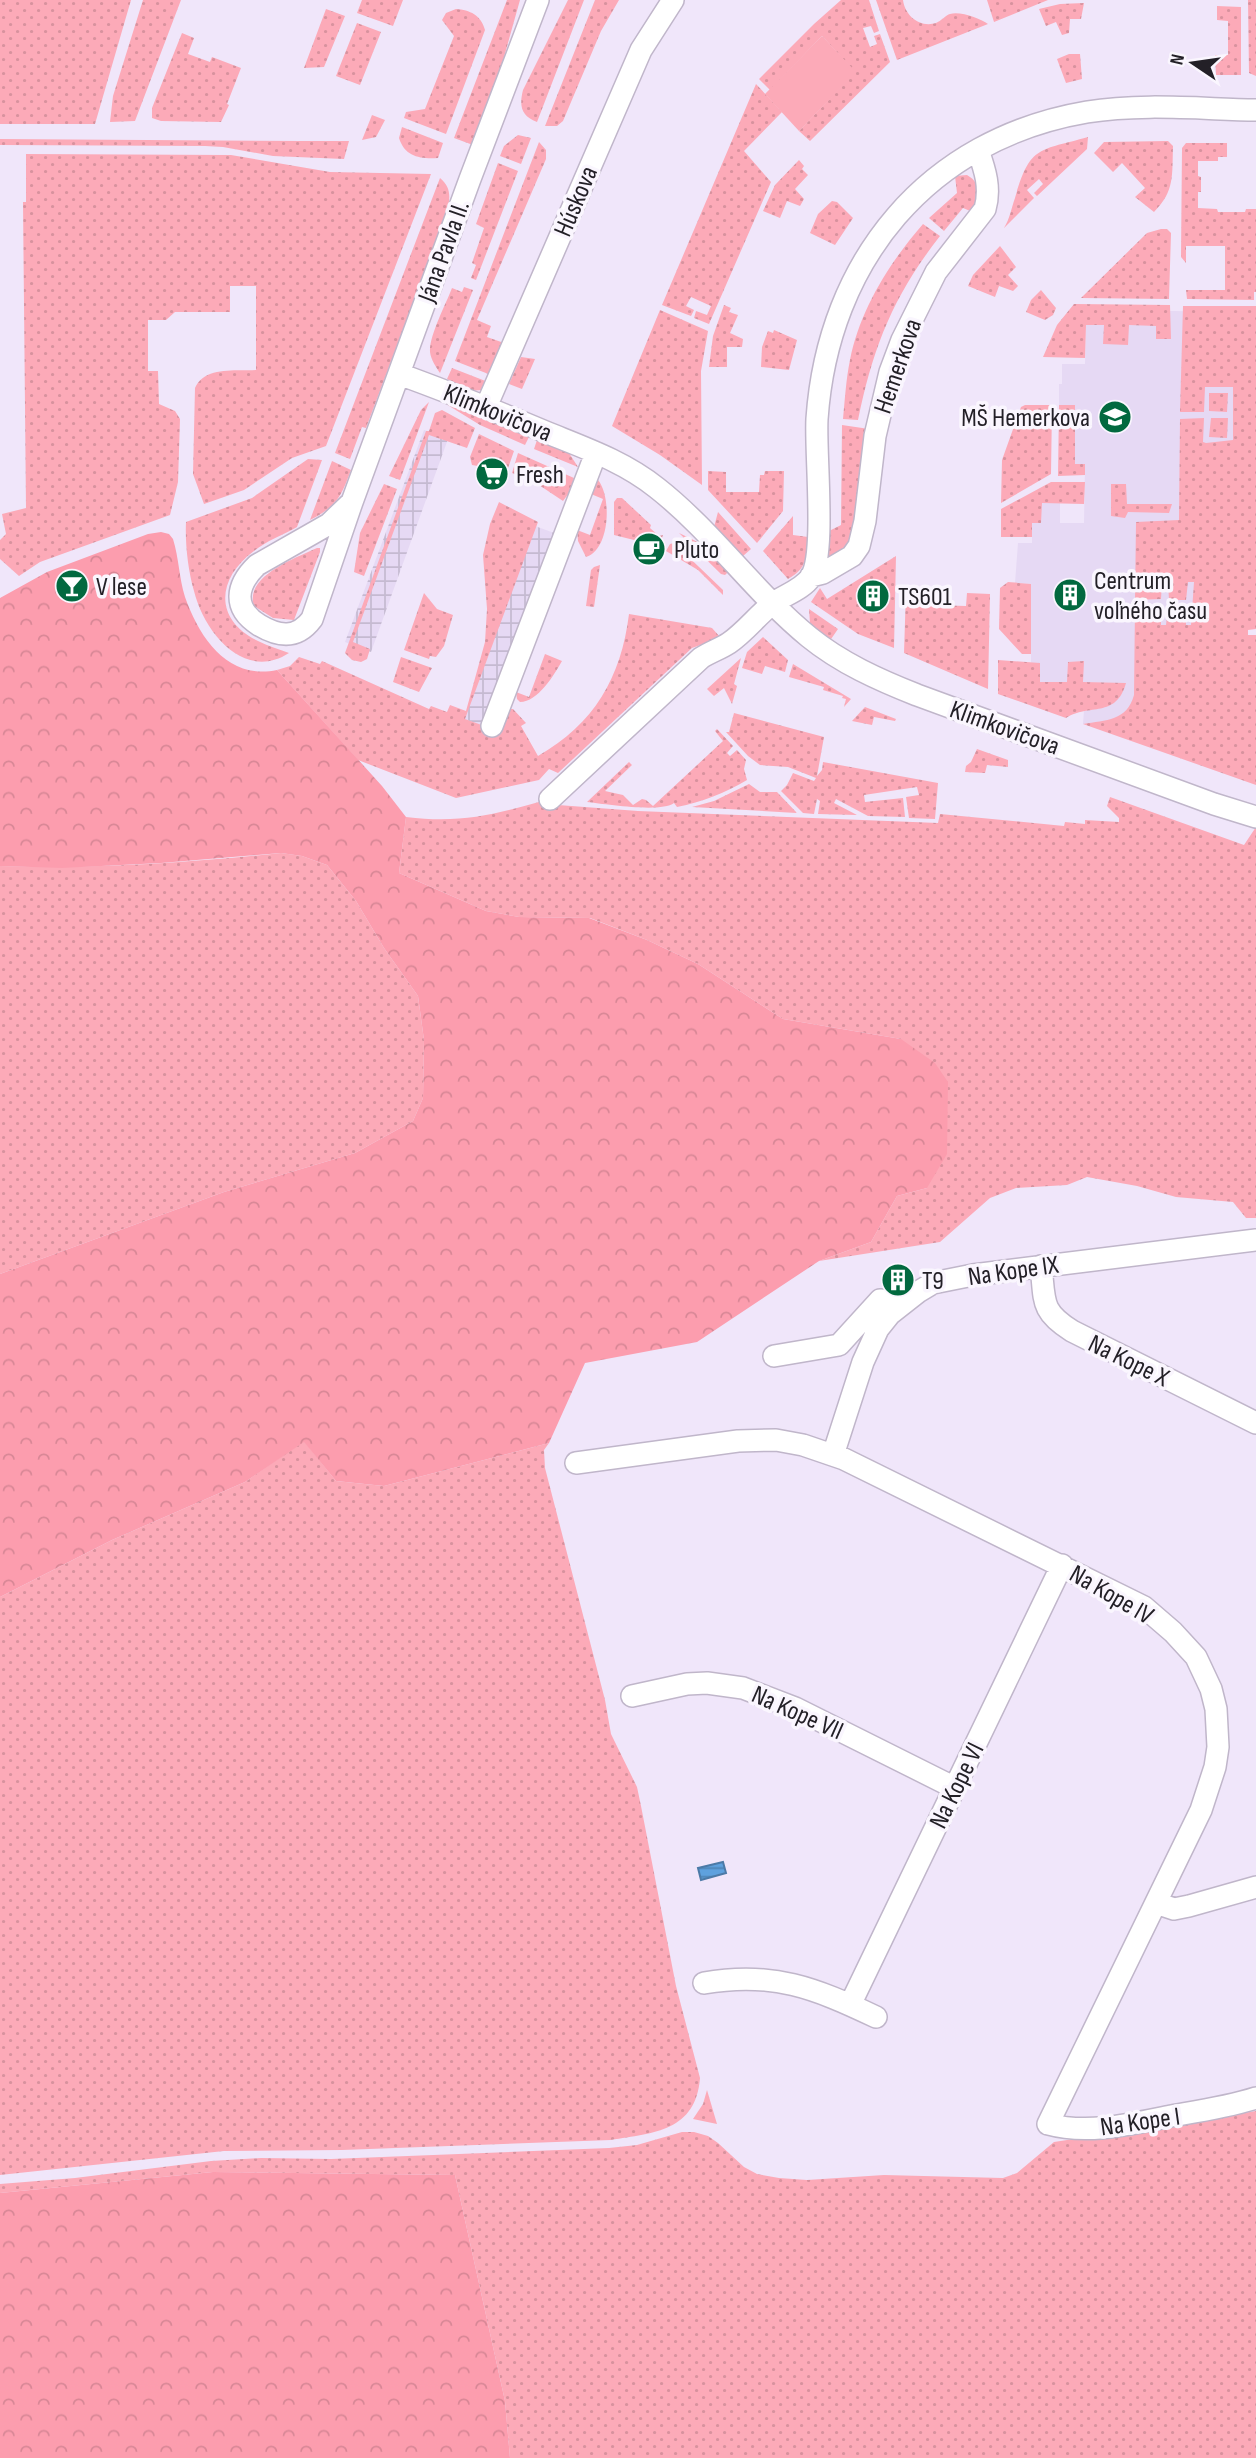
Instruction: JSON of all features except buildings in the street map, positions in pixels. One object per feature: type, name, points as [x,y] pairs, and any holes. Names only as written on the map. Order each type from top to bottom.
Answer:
[{"type":"street","name":"Jána Pavla II.","points":[[352,502],[329,524],[257,565],[248,573],[243,582],[240,603],[243,612],[250,619],[276,634],[294,634],[306,627],[316,610],[352,502],[538,0]]},
{"type":"street","name":"Húskova","points":[[486,407],[640,50],[673,0]]},
{"type":"street","points":[[811,576],[818,551],[816,435],[827,351],[837,317],[865,260],[893,220],[931,182],[955,163],[1012,133],[1047,121],[1094,111],[1131,108],[1256,110]]},
{"type":"street","name":"Hemerkova","points":[[773,604],[811,576],[823,573],[852,556],[862,539],[875,436],[890,372],[936,272],[985,209],[988,198],[986,176],[978,150]]},
{"type":"street","name":"Klimkovičova","points":[[399,374],[596,453],[639,475],[712,536],[773,604],[810,638],[833,654],[890,684],[1214,804],[1256,817]]},
{"type":"street","points":[[492,726],[596,453]]},
{"type":"street","points":[[550,799],[701,658],[727,645],[773,604]]},
{"type":"street","name":"Na Kope IX","points":[[833,1455],[870,1344],[878,1329],[903,1303],[933,1283],[1041,1266],[1256,1240]]},
{"type":"street","name":"Na Kope X","points":[[1041,1266],[1045,1305],[1055,1320],[1256,1423]]},
{"type":"street","points":[[774,1356],[839,1345],[880,1300],[903,1303]]},
{"type":"street","name":"Na Kope IV","points":[[576,1463],[756,1440],[791,1443],[833,1455],[1144,1607],[1196,1657],[1211,1689],[1217,1728],[1215,1767],[1201,1810],[1048,2124]]},
{"type":"street","name":"Na Kope VI","points":[[850,2005],[1062,1565]]},
{"type":"street","name":"Na Kope VII","points":[[632,1696],[687,1684],[707,1683],[743,1688],[796,1708],[954,1788]]},
{"type":"street","points":[[1156,1903],[1174,1909],[1256,1887]]},
{"type":"street","points":[[704,1983],[731,1979],[772,1979],[805,1987],[876,2017]]},
{"type":"street","name":"Na Kope I","points":[[1048,2124],[1074,2129],[1104,2128],[1231,2106],[1256,2098]]},
{"type":"shaded area","points":[[0,0],[131,0],[95,124],[0,124]]},
{"type":"shaded area","points":[[143,0],[181,0],[135,121],[110,122],[113,96]]},
{"type":"shaded area","points":[[362,0],[403,0],[393,26],[357,13]]},
{"type":"shaded area","points":[[507,0],[520,0],[499,75],[473,145],[454,138]]},
{"type":"shaded area","points":[[568,0],[584,0],[537,122],[527,117],[522,110],[523,90]]},
{"type":"shaded area","points":[[595,0],[619,0],[601,31],[563,121],[557,126],[545,126]]},
{"type":"shaded area","points":[[841,0],[869,0],[879,31],[874,33],[871,26],[863,28],[870,47],[877,44],[874,36],[880,34],[890,62],[810,141],[799,131],[855,72],[822,36],[770,90],[759,79]]},
{"type":"shaded area","points":[[876,0],[903,0],[910,16],[924,24],[936,23],[955,13],[988,24],[897,60]]},
{"type":"shaded area","points":[[987,0],[1048,0],[994,22]]},
{"type":"shaded area","points":[[1248,0],[1256,0],[1256,76],[1249,73]]},
{"type":"shaded area","points":[[1084,3],[1081,19],[1070,19],[1069,33],[1062,35],[1056,22],[1046,26],[1039,9],[1060,4]]},
{"type":"shaded area","points":[[1217,6],[1241,7],[1241,75],[1216,75],[1215,55],[1228,55],[1228,21],[1217,20]]},
{"type":"shaded area","points":[[326,9],[345,16],[324,67],[304,68]]},
{"type":"shaded area","points":[[456,9],[474,14],[485,30],[446,134],[404,118],[406,112],[425,109],[454,36],[442,20],[446,13]]},
{"type":"shaded area","points":[[357,23],[381,32],[360,85],[336,76]]},
{"type":"shaded area","points":[[182,33],[194,38],[188,54],[210,62],[212,57],[241,68],[221,122],[161,121],[152,118],[152,108]]},
{"type":"shaded area","points":[[822,36],[856,72],[799,131],[765,94]]},
{"type":"shaded area","points":[[1069,54],[1080,54],[1082,79],[1066,83],[1057,59]]},
{"type":"shaded area","points":[[756,84],[782,112],[744,151],[771,182],[709,324],[694,318],[696,311],[707,315],[711,306],[691,297],[686,306],[694,310],[691,316],[662,305]]},
{"type":"shaded area","points":[[372,115],[385,120],[376,137],[362,140]]},
{"type":"shaded area","points":[[402,127],[443,143],[438,158],[419,157],[409,153],[399,138]]},
{"type":"shaded area","points":[[518,135],[531,138],[521,164],[500,156],[504,146]]},
{"type":"shaded area","points":[[1088,137],[1087,149],[1037,196],[1034,193],[1043,184],[1039,179],[1027,190],[1034,198],[1004,228],[1020,181],[1032,159],[1047,148]]},
{"type":"shaded area","points":[[0,139],[349,141],[344,159],[273,156],[205,146],[0,145]]},
{"type":"shaded area","points":[[1168,141],[1173,146],[1171,182],[1166,197],[1154,212],[1135,197],[1145,188],[1122,163],[1113,172],[1094,153],[1104,142]]},
{"type":"shaded area","points":[[539,142],[546,150],[546,159],[477,320],[491,326],[487,337],[504,343],[491,375],[455,361]]},
{"type":"shaded area","points":[[1186,143],[1227,143],[1227,157],[1218,157],[1218,161],[1198,161],[1201,192],[1198,192],[1198,208],[1217,209],[1218,212],[1245,212],[1246,209],[1256,209],[1254,300],[1187,299],[1186,290],[1225,290],[1225,246],[1186,246],[1186,263],[1181,257],[1182,148]]},
{"type":"shaded area","points":[[26,154],[231,155],[330,172],[431,174],[326,446],[292,458],[244,490],[204,504],[193,474],[195,388],[199,381],[213,373],[256,370],[256,286],[230,286],[230,312],[175,312],[166,320],[148,320],[148,371],[158,371],[159,404],[175,411],[180,419],[178,482],[170,515],[40,562],[19,576],[0,559],[0,540],[6,534],[2,514],[26,508],[23,202],[26,202]]},
{"type":"shaded area","points":[[799,160],[808,175],[795,189],[804,199],[800,206],[787,201],[780,218],[763,211],[775,185]]},
{"type":"shaded area","points":[[498,163],[518,171],[476,280],[471,278],[476,265],[472,263],[484,228],[476,224]]},
{"type":"shaded area","points":[[967,175],[977,187],[975,213],[963,208],[944,231],[929,218],[957,193],[955,176]]},
{"type":"shaded area","points":[[440,178],[447,186],[449,194],[447,213],[366,428],[362,427],[350,459],[335,453]]},
{"type":"shaded area","points":[[832,201],[837,202],[853,218],[835,245],[810,233],[818,214]]},
{"type":"shaded area","points":[[923,224],[940,236],[909,280],[887,323],[871,369],[858,420],[843,419],[849,367],[861,323],[888,270]]},
{"type":"shaded area","points":[[1167,229],[1171,233],[1169,299],[1081,298],[1147,233]]},
{"type":"shaded area","points":[[1000,246],[1016,267],[1008,275],[1018,286],[1013,291],[999,286],[995,297],[968,286],[973,275]]},
{"type":"shaded area","points":[[464,287],[473,290],[440,373],[431,355],[430,345],[452,288],[462,292]]},
{"type":"shaded area","points":[[1041,290],[1056,308],[1053,315],[1045,320],[1026,312],[1031,300]]},
{"type":"shaded area","points":[[1074,304],[1170,305],[1171,339],[1156,339],[1156,326],[1129,325],[1128,345],[1103,344],[1104,325],[1086,325],[1085,358],[1043,357],[1057,325]]},
{"type":"shaded area","points":[[724,305],[731,308],[729,312],[738,315],[730,333],[743,339],[742,347],[727,347],[727,367],[709,367],[713,336]]},
{"type":"shaded area","points":[[1183,306],[1256,306],[1256,629],[1248,630],[1248,635],[1256,635],[1256,785],[1083,724],[1114,718],[1121,715],[1131,704],[1134,695],[1135,606],[1161,607],[1161,625],[1166,625],[1168,607],[1184,606],[1186,625],[1191,625],[1194,582],[1188,582],[1186,600],[1169,600],[1168,582],[1162,582],[1161,599],[1135,600],[1136,522],[1179,520],[1180,419],[1204,418],[1203,442],[1233,440],[1233,387],[1205,387],[1204,412],[1180,412]]},
{"type":"shaded area","points":[[660,310],[708,331],[701,371],[702,485],[612,426]]},
{"type":"shaded area","points":[[1103,310],[1243,312],[1241,492],[1207,696],[1162,732],[1083,724],[1084,711],[1067,682],[1039,682],[1031,662],[1031,584],[1015,583],[1018,543],[1032,543],[1032,523],[1041,503],[1060,503],[1060,523],[1084,523],[1085,465],[1075,464],[1075,405],[1059,405],[1059,384],[1062,384],[1062,364],[1085,364],[1086,325]]},
{"type":"shaded area","points":[[774,330],[797,340],[789,370],[761,367],[762,347],[768,331],[773,333]]},
{"type":"shaded area","points":[[521,357],[535,359],[522,389],[509,384]]},
{"type":"shaded area","points":[[452,368],[488,382],[483,390],[468,391],[447,379]]},
{"type":"shaded area","points":[[1209,393],[1228,393],[1227,412],[1209,411]]},
{"type":"shaded area","points":[[429,402],[400,480],[389,476],[421,410]]},
{"type":"shaded area","points":[[446,404],[455,405],[529,437],[525,445],[480,425]]},
{"type":"shaded area","points":[[1059,405],[1075,405],[1075,464],[1085,464],[1085,475],[1058,476]]},
{"type":"shaded area","points":[[1021,407],[1052,407],[1051,474],[1001,503],[1002,460]]},
{"type":"shaded area","points":[[442,410],[475,428],[467,448],[429,435],[353,642],[370,649],[367,659],[361,662],[352,660],[345,653],[426,431],[429,431],[435,413]]},
{"type":"shaded area","points":[[1211,418],[1228,418],[1227,438],[1209,437]]},
{"type":"shaded area","points":[[842,425],[869,429],[851,545],[831,559],[827,552],[827,532],[841,525]]},
{"type":"shaded area","points":[[424,430],[448,439],[371,652],[345,642]]},
{"type":"shaded area","points":[[479,434],[514,451],[507,471],[472,465],[470,457]]},
{"type":"shaded area","points":[[537,440],[569,453],[578,467],[534,449]]},
{"type":"shaded area","points":[[518,453],[574,478],[572,489],[563,501],[536,483],[512,473]]},
{"type":"shaded area","points":[[308,459],[322,460],[297,527],[269,541],[241,562],[232,574],[225,599],[233,622],[244,632],[258,641],[289,653],[272,660],[257,661],[242,657],[228,648],[217,636],[199,607],[190,574],[186,522],[252,498]]},
{"type":"shaded area","points":[[332,461],[351,470],[337,500],[310,520]]},
{"type":"shaded area","points":[[708,471],[726,472],[726,492],[759,492],[760,475],[764,475],[765,471],[784,471],[783,511],[757,543],[708,490]]},
{"type":"shaded area","points":[[598,480],[605,498],[606,522],[600,544],[586,557],[578,541],[577,530],[590,535],[603,499],[591,494]]},
{"type":"shaded area","points":[[1051,482],[1085,482],[1084,504],[1042,503],[1041,523],[1032,523],[1032,537],[1001,537],[1001,509]]},
{"type":"shaded area","points":[[384,484],[397,489],[364,576],[354,572],[360,533]]},
{"type":"shaded area","points":[[1111,484],[1126,484],[1127,504],[1172,504],[1169,513],[1128,512],[1125,518],[1111,516]]},
{"type":"shaded area","points":[[617,498],[622,498],[659,536],[663,535],[660,544],[654,545],[614,535],[614,502]]},
{"type":"shaded area","points":[[499,502],[538,522],[465,719],[501,732],[509,709],[513,709],[526,723],[521,726],[538,756],[575,729],[602,697],[619,659],[629,614],[712,628],[720,637],[738,621],[726,636],[692,648],[558,773],[549,769],[539,780],[456,798],[358,760],[277,670],[290,666],[299,657],[320,664],[322,661],[429,709],[431,706],[447,712],[450,705],[466,711],[485,642],[487,609],[483,555],[490,524]]},
{"type":"shaded area","points":[[718,512],[751,549],[743,556],[714,527]]},
{"type":"shaded area","points":[[793,516],[793,535],[808,537],[808,550],[803,566],[788,579],[763,551]]},
{"type":"shaded area","points":[[535,526],[557,534],[486,727],[464,719]]},
{"type":"shaded area","points":[[679,533],[704,545],[708,553],[712,550],[730,570],[725,575],[721,574]]},
{"type":"shaded area","points":[[674,543],[723,590],[723,595],[698,570],[666,551],[670,544]]},
{"type":"shaded area","points":[[320,548],[320,552],[294,620],[273,618],[254,606],[253,595],[264,577],[285,563]]},
{"type":"shaded area","points":[[896,556],[894,648],[858,634],[811,602],[820,588],[827,599]]},
{"type":"shaded area","points":[[600,565],[594,607],[586,606],[591,570]]},
{"type":"shaded area","points":[[1008,582],[1031,584],[1031,654],[1022,654],[999,629],[1000,588]]},
{"type":"shaded area","points":[[906,590],[923,590],[923,594],[932,594],[933,605],[966,606],[967,593],[990,594],[988,689],[904,653]]},
{"type":"shaded area","points":[[424,593],[437,609],[453,615],[444,646],[436,657],[430,656],[429,659],[404,650]]},
{"type":"shaded area","points":[[809,609],[838,629],[829,642],[810,623]]},
{"type":"shaded area","points":[[763,637],[788,660],[785,672],[765,666],[762,674],[742,668],[747,652]]},
{"type":"shaded area","points":[[545,654],[562,661],[539,693],[520,702],[516,692],[529,697]]},
{"type":"shaded area","points":[[401,657],[432,668],[419,692],[393,682]]},
{"type":"shaded area","points":[[741,658],[732,704],[724,688],[714,696],[707,689]]},
{"type":"shaded area","points":[[998,660],[1040,663],[1040,682],[1067,682],[1068,662],[1084,661],[1083,682],[1126,683],[1116,702],[1066,718],[998,694]]},
{"type":"shaded area","points":[[793,664],[851,699],[844,707],[846,699],[842,698],[843,696],[823,690],[824,687],[789,677]]},
{"type":"shaded area","points":[[865,707],[896,719],[874,717],[872,725],[852,721]]},
{"type":"shaded area","points":[[734,713],[824,737],[817,776],[822,770],[823,762],[938,783],[935,819],[909,818],[906,797],[919,795],[917,787],[864,795],[865,802],[903,798],[905,817],[868,816],[836,799],[834,803],[857,815],[818,814],[820,801],[817,799],[814,814],[803,813],[781,791],[793,773],[814,781],[816,778],[788,767],[760,765],[748,756],[726,732],[729,732]]},
{"type":"shaded area","points":[[717,729],[733,746],[727,753],[730,756],[737,750],[746,760],[744,769],[747,780],[739,785],[704,800],[677,807],[674,803],[646,808],[587,802],[629,762],[632,765],[605,791],[623,795],[633,805],[642,799],[653,806],[723,741],[715,731]]},
{"type":"shaded area","points":[[977,749],[1008,760],[1008,767],[987,765],[985,773],[965,772]]},
{"type":"shaded area","points":[[749,784],[760,792],[777,792],[797,813],[692,807],[714,801]]},
{"type":"shaded area","points":[[1110,797],[1244,845],[1256,827],[1256,1218],[1246,1218],[1233,1202],[1176,1197],[1137,1186],[1087,1177],[1067,1185],[1016,1188],[990,1198],[940,1242],[819,1261],[871,1242],[897,1196],[927,1188],[901,1039],[783,1019],[698,964],[590,918],[519,917],[486,911],[399,873],[406,817],[445,819],[479,816],[550,799],[558,805],[638,811],[938,823],[940,814],[1064,826],[1065,822],[1085,824],[1085,820],[1119,822],[1119,818],[1107,806]]},
{"type":"shaded area","points":[[281,853],[302,856],[327,865],[356,901],[384,948],[418,996],[424,1040],[423,1098],[413,1121],[355,1153],[224,1192],[0,1274],[0,866],[140,864]]},
{"type":"shaded area","points":[[304,1441],[336,1481],[384,1486],[549,1443],[544,1450],[545,1468],[605,1700],[611,1734],[637,1787],[676,1986],[700,2078],[697,2096],[681,2119],[670,2126],[642,2135],[611,2140],[342,2150],[224,2151],[0,2175],[0,1597],[112,1540],[245,1482]]},
{"type":"shaded area","points":[[707,2090],[717,2124],[693,2119],[703,2104]]},
{"type":"shaded area","points":[[1256,2111],[1256,2458],[510,2458],[505,2401],[455,2175],[213,2172],[0,2193],[0,2184],[75,2178],[211,2161],[609,2148],[637,2145],[682,2132],[708,2136],[744,2167],[757,2174],[779,2178],[807,2180],[884,2175],[1003,2178],[1017,2173],[1054,2142]]},
{"type":"green space","points":[[148,534],[169,534],[173,539],[181,583],[191,613],[218,653],[244,669],[277,670],[382,786],[406,817],[399,873],[486,911],[519,917],[589,918],[647,940],[698,964],[783,1019],[901,1039],[935,1063],[948,1082],[947,1154],[927,1188],[897,1196],[871,1242],[819,1261],[697,1342],[585,1363],[549,1443],[384,1486],[336,1481],[304,1442],[245,1482],[112,1540],[0,1597],[0,1274],[224,1192],[355,1153],[413,1121],[423,1098],[424,1040],[418,996],[384,948],[356,901],[327,865],[302,856],[281,853],[62,868],[0,866],[0,598],[47,572]]},
{"type":"green space","points":[[213,2172],[455,2175],[505,2401],[510,2458],[0,2458],[0,2193]]},
{"type":"water","points":[[723,1862],[726,1873],[701,1880],[698,1868]]},
{"type":"place","name":"MŠ Hemerkova","points":[[1115,417]]},
{"type":"place","name":"Fresh","points":[[492,474]]},
{"type":"place","name":"Pluto","points":[[649,549]]},
{"type":"place","name":"V lese","points":[[72,586]]},
{"type":"place","name":"Centrum voľného času","points":[[1070,595]]},
{"type":"place","name":"TS601","points":[[873,596]]},
{"type":"place","name":"T9","points":[[898,1280]]}]
